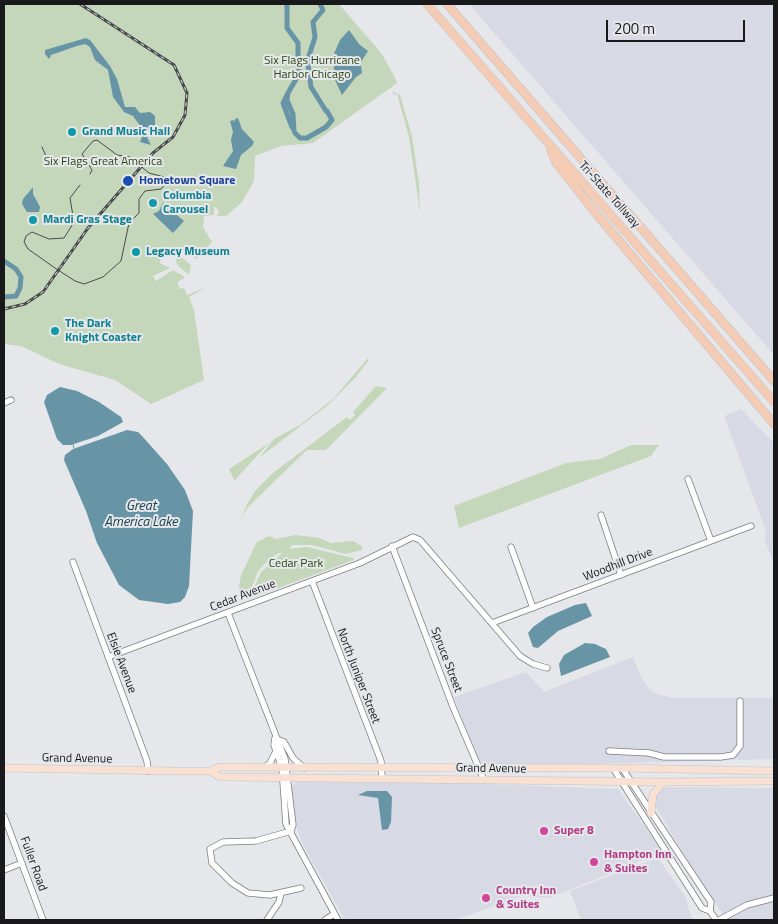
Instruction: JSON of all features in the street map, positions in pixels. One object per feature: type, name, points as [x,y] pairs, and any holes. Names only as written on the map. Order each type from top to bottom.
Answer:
[{"type":"highway","name":"Tri-State Tollway","points":[[427,4],[774,402]]},
{"type":"highway","name":"Tri-State Tollway","points":[[447,4],[774,381]]},
{"type":"highway","points":[[548,144],[557,164],[592,208],[774,424]]},
{"type":"main road","name":"Grand Avenue","points":[[4,768],[148,771],[210,771],[219,767],[622,768],[774,771]]},
{"type":"main road","name":"Grand Avenue","points":[[210,771],[220,777],[664,782],[774,781]]},
{"type":"main road","points":[[651,814],[652,794],[664,782]]},
{"type":"street","points":[[4,403],[11,400]]},
{"type":"street","points":[[688,479],[711,541]]},
{"type":"street","points":[[600,515],[621,575]]},
{"type":"street","name":"Woodhill Drive","points":[[492,623],[751,526]]},
{"type":"street","name":"Cedar Avenue","points":[[108,657],[360,563],[413,537],[420,540],[434,555],[492,623]]},
{"type":"street","name":"Spruce Street","points":[[392,546],[484,780]]},
{"type":"street","points":[[511,548],[533,608]]},
{"type":"street","name":"Elsie Avenue","points":[[73,562],[147,761],[148,771]]},
{"type":"street","name":"North Juniper Street","points":[[312,581],[382,768],[382,778]]},
{"type":"street","points":[[228,612],[275,738],[282,750],[285,778],[285,818],[297,847],[336,917],[325,920]]},
{"type":"street","points":[[492,623],[520,656],[533,664],[547,668]]},
{"type":"street","points":[[609,751],[649,753],[664,757],[721,757],[733,755],[740,746],[740,701]]},
{"type":"street","points":[[275,738],[276,751],[284,768]]},
{"type":"street","points":[[275,738],[284,742],[293,758],[304,768]]},
{"type":"street","points":[[263,768],[270,763],[276,751]]},
{"type":"street","points":[[613,768],[702,908],[710,910],[717,920],[747,906],[774,898]]},
{"type":"street","points":[[622,768],[711,902],[710,910]]},
{"type":"street","name":"Fuller Road","points":[[4,816],[43,920]]},
{"type":"street","points":[[291,830],[256,841],[223,842],[210,849],[214,867],[244,892],[264,895],[301,888]]},
{"type":"street","points":[[4,870],[22,863]]},
{"type":"street","points":[[267,920],[279,902],[281,893]]},
{"type":"shaded area","points":[[469,4],[774,4],[774,355]]},
{"type":"shaded area","points":[[741,409],[774,443],[774,564],[765,541],[766,531],[724,416]]},
{"type":"shaded area","points":[[633,657],[641,677],[649,689],[657,694],[673,698],[774,698],[774,759],[556,765],[484,764],[479,761],[454,697],[526,672],[544,692]]},
{"type":"shaded area","points":[[297,782],[451,783],[618,789],[663,852],[549,898],[522,896],[455,920],[345,920],[302,843],[296,826],[291,792],[293,784]]},
{"type":"shaded area","points":[[664,787],[774,788],[774,920],[727,920],[706,890],[655,806],[655,796]]},
{"type":"shaded area","points":[[654,859],[660,861],[685,896],[692,919],[581,920],[570,891]]},
{"type":"green space","name":"Six Flags Great America","points":[[4,4],[339,4],[382,54],[397,83],[313,143],[281,146],[255,156],[254,181],[242,202],[226,216],[217,216],[219,211],[214,206],[214,215],[204,216],[203,227],[212,242],[196,259],[183,250],[176,253],[191,265],[189,275],[177,265],[175,254],[167,255],[160,259],[160,263],[170,268],[153,276],[156,281],[173,270],[185,278],[177,282],[180,289],[184,288],[187,295],[207,287],[189,297],[194,310],[204,380],[151,404],[115,380],[59,364],[21,346],[4,344]]},
{"type":"green space","points":[[393,92],[400,95],[412,136],[419,184],[420,212],[409,137],[397,94],[394,95]]},
{"type":"green space","points":[[368,358],[369,360],[356,377],[328,405],[259,458],[274,439],[300,425],[333,399]]},
{"type":"green space","points":[[376,386],[387,388],[326,450],[307,450],[247,508],[240,521],[255,491],[273,473],[347,417],[350,420],[355,415],[353,412]]},
{"type":"green space","points":[[269,443],[235,480],[234,480],[229,469]]},
{"type":"green space","points":[[631,445],[659,445],[651,456],[459,528],[454,506],[566,463],[600,459]]},
{"type":"green space","name":"Cedar Park","points":[[296,535],[320,538],[331,543],[353,541],[362,546],[362,550],[346,554],[312,545],[292,545],[289,549],[307,547],[353,558],[354,560],[254,597],[255,585],[261,572],[282,553],[279,553],[269,559],[258,571],[249,595],[242,594],[239,587],[241,575],[257,542],[269,536],[276,539]]},
{"type":"water","points":[[349,30],[359,44],[368,51],[361,62],[354,60],[356,66],[361,65],[362,73],[356,77],[342,95],[335,80],[333,56],[340,40]]},
{"type":"water","points":[[86,38],[90,40],[110,66],[117,79],[125,107],[135,107],[140,113],[150,112],[155,116],[155,126],[145,133],[151,145],[140,142],[144,131],[133,116],[124,112],[113,97],[108,70],[95,60],[90,47],[85,44],[77,46],[51,55],[49,59],[45,54],[45,50]]},
{"type":"water","points":[[238,118],[242,129],[254,142],[241,155],[236,169],[223,166],[233,151],[231,140],[233,132],[230,121],[234,120],[235,122],[235,119]]},
{"type":"water","points":[[33,187],[33,194],[40,207],[39,212],[27,212],[22,204],[23,199]]},
{"type":"water","points":[[163,203],[184,221],[173,233],[153,214],[159,211]]},
{"type":"water","points":[[60,387],[77,391],[99,402],[121,417],[123,422],[98,436],[71,445],[63,445],[57,439],[44,402],[47,395]]},
{"type":"water","name":"Great America Lake","points":[[127,430],[138,432],[167,464],[185,490],[193,511],[189,586],[185,597],[180,602],[168,604],[139,600],[119,585],[97,543],[86,511],[64,460],[65,455],[73,449]]},
{"type":"water","points":[[586,603],[592,616],[558,631],[538,648],[533,647],[528,633],[533,627],[547,617],[575,605]]},
{"type":"water","points":[[585,643],[595,644],[606,649],[610,657],[561,676],[559,664],[564,655]]},
{"type":"water","points":[[367,791],[387,791],[392,797],[391,822],[388,829],[382,830],[378,798],[358,795]]},
{"type":"waterway","points":[[287,4],[287,28],[298,43],[298,59]]},
{"type":"waterway","points":[[308,59],[315,37],[313,22],[323,10],[320,4]]},
{"type":"waterway","points":[[308,64],[311,87],[326,111]]},
{"type":"waterway","points":[[294,131],[293,114],[287,100],[288,93],[299,74],[299,65]]},
{"type":"waterway","points":[[288,93],[283,103],[292,127]]},
{"type":"waterway","points":[[295,133],[300,138],[307,138],[326,127],[332,120],[327,111]]},
{"type":"waterway","points":[[4,261],[16,269],[21,277],[20,288],[16,296],[4,297]]},
{"type":"waterway","points":[[73,444],[74,448]]},
{"type":"tram line","points":[[80,185],[70,198],[74,222],[64,238],[49,239],[32,232],[26,236],[24,242],[28,249],[55,268],[75,281],[84,284],[103,277],[121,261],[129,223],[139,213],[139,199],[145,191],[161,189],[166,183],[164,177],[149,173],[130,157],[117,155],[97,140],[93,141],[82,154],[92,170],[90,174]]},
{"type":"tram line","points":[[42,147],[46,156]]},
{"type":"railway","points":[[4,309],[25,304],[43,292],[88,228],[153,153],[173,137],[185,115],[187,93],[174,65],[80,4]]},
{"type":"place","name":"Grand Music Hall","points":[[72,132]]},
{"type":"place","name":"Hometown Square","points":[[128,181]]},
{"type":"place","name":"Columbia Carousel","points":[[153,203]]},
{"type":"place","name":"Mardi Gras Stage","points":[[33,220]]},
{"type":"place","name":"Legacy Museum","points":[[136,252]]},
{"type":"place","name":"The Dark Knight Coaster","points":[[55,331]]},
{"type":"place","name":"Super 8","points":[[544,831]]},
{"type":"place","name":"Hampton Inn & Suites","points":[[594,862]]},
{"type":"place","name":"Country Inn & Suites","points":[[486,898]]},
{"type":"park label","name":"Six Flags Hurricane Harbor Chicago","points":[[312,68]]}]
